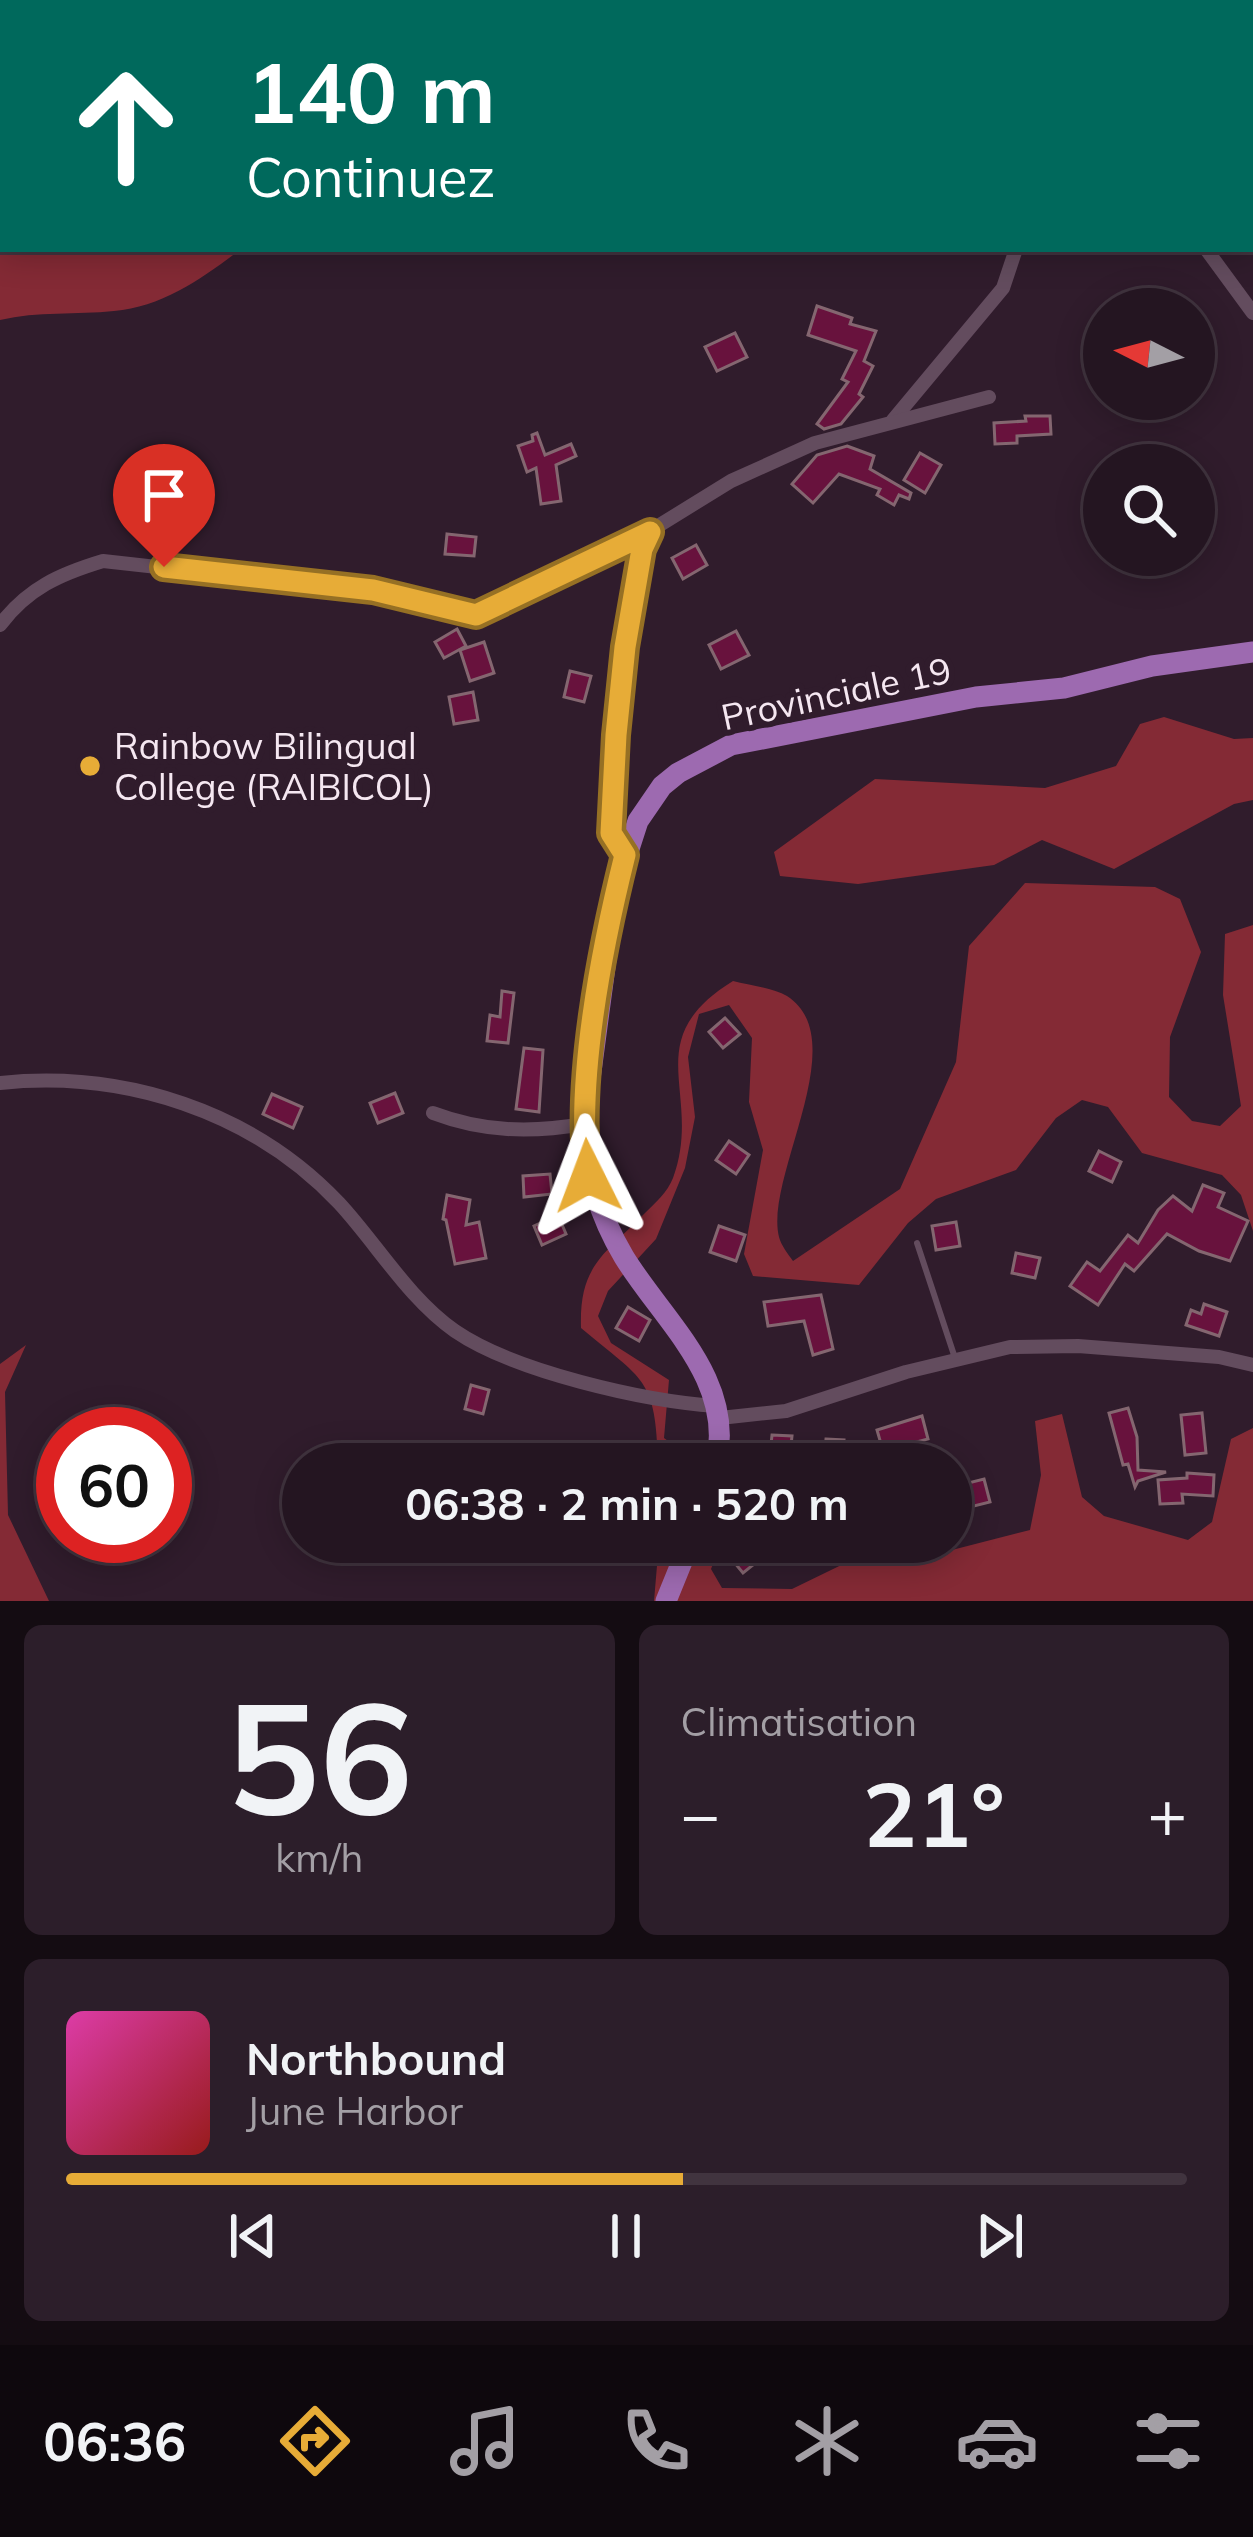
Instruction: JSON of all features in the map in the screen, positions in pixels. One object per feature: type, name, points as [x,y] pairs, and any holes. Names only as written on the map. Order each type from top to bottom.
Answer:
[{"type":"main road","name":"Provinciale 19","points":[[718,1412],[684,1338],[622,1254],[588,1176],[584,1124],[607,935],[625,855],[638,821],[662,786],[692,763],[730,746],[976,697],[1064,688],[1152,666],[1253,652]]},
{"type":"main road","points":[[718,1412],[720,1443]]},
{"type":"main road","points":[[666,1601],[681,1563]]},
{"type":"street","points":[[893,420],[1003,289],[1015,252]]},
{"type":"street","points":[[1208,252],[1253,313]]},
{"type":"street","points":[[0,625],[33,589],[103,561],[373,590],[476,615],[650,532],[731,481],[815,443],[989,397]]},
{"type":"street","points":[[625,855],[611,833],[616,735],[625,647],[642,549],[650,532]]},
{"type":"street","points":[[0,1083],[41,1079],[116,1084],[239,1126],[310,1176],[339,1203],[455,1331],[501,1354],[596,1384],[718,1412],[786,1411],[906,1372],[1010,1347],[1045,1344],[1220,1357],[1253,1365]]},
{"type":"street","points":[[433,1113],[494,1130],[584,1124]]},
{"type":"lane","points":[[917,1243],[956,1361]]},
{"type":"shaded area","points":[[0,252],[237,252],[197,280],[149,304],[0,320]]},
{"type":"shaded area","points":[[1164,717],[1234,739],[1253,738],[1253,800],[1234,804],[1114,869],[1042,840],[994,865],[858,884],[780,876],[774,852],[875,779],[1045,788],[1116,766],[1140,724]]},
{"type":"shaded area","points":[[1025,883],[1155,887],[1180,899],[1201,952],[1170,1037],[1169,1097],[1192,1121],[1220,1126],[1241,1106],[1223,995],[1225,934],[1253,925],[1253,1231],[1241,1195],[1222,1175],[1142,1153],[1108,1107],[1082,1100],[1056,1118],[1016,1170],[936,1199],[908,1223],[859,1285],[753,1276],[744,1254],[763,1150],[749,1102],[752,1038],[729,1005],[699,1014],[688,1057],[695,1117],[685,1168],[656,1239],[608,1291],[598,1316],[611,1343],[669,1380],[664,1438],[671,1443],[657,1443],[654,1414],[642,1383],[581,1328],[581,1307],[597,1263],[661,1197],[673,1178],[682,1120],[680,1047],[687,1025],[704,1003],[733,981],[787,996],[806,1017],[812,1044],[810,1076],[778,1211],[779,1237],[793,1261],[900,1189],[956,1062],[969,946]]},
{"type":"shaded area","points":[[26,1345],[5,1392],[8,1515],[49,1601],[0,1601],[0,1364]]},
{"type":"shaded area","points":[[1062,1414],[1082,1497],[1104,1516],[1188,1540],[1212,1522],[1231,1439],[1253,1428],[1253,1601],[654,1601],[657,1563],[713,1563],[711,1569],[722,1588],[792,1589],[845,1563],[972,1563],[972,1545],[1030,1530],[1041,1475],[1035,1421]]},
{"type":"building","points":[[817,306],[852,318],[850,324],[876,331],[864,361],[873,366],[859,394],[863,397],[841,424],[824,429],[817,424],[848,382],[842,379],[856,351],[808,335]]},
{"type":"building","points":[[735,333],[747,357],[717,371],[705,347]]},
{"type":"building","points":[[1025,416],[1050,416],[1051,434],[1017,436],[1017,443],[995,444],[994,423],[1026,421]]},
{"type":"building","points":[[537,433],[545,455],[571,444],[576,456],[556,465],[561,501],[541,504],[536,468],[527,472],[518,446],[533,441]]},
{"type":"building","points":[[847,446],[874,456],[870,469],[911,493],[909,499],[899,495],[894,505],[877,495],[880,489],[839,474],[813,503],[792,484],[817,455]]},
{"type":"building","points":[[920,453],[941,465],[925,493],[904,480]]},
{"type":"building","points":[[447,534],[476,537],[474,556],[445,554]]},
{"type":"building","points":[[696,545],[707,565],[683,579],[672,558]]},
{"type":"building","points":[[457,629],[466,646],[444,658],[435,642]]},
{"type":"building","points":[[736,631],[749,655],[721,669],[709,645]]},
{"type":"building","points":[[484,642],[494,673],[470,681],[460,650]]},
{"type":"building","points":[[570,671],[591,676],[584,702],[564,697]]},
{"type":"building","points":[[473,692],[478,720],[454,724],[449,697]]},
{"type":"building","points":[[502,991],[514,993],[508,1043],[487,1041],[490,1015],[500,1017]]},
{"type":"building","points":[[725,1018],[740,1034],[723,1048],[709,1032]]},
{"type":"building","points":[[524,1048],[543,1050],[539,1112],[516,1109]]},
{"type":"building","points":[[395,1093],[403,1113],[378,1123],[370,1103]]},
{"type":"building","points":[[272,1094],[302,1107],[293,1128],[263,1114]]},
{"type":"building","points":[[729,1141],[749,1155],[736,1174],[716,1160]]},
{"type":"building","points":[[1099,1151],[1121,1162],[1112,1182],[1089,1171]]},
{"type":"building","points":[[550,1174],[552,1194],[524,1197],[523,1176]]},
{"type":"building","points":[[1203,1185],[1224,1193],[1218,1207],[1248,1221],[1230,1261],[1167,1234],[1134,1271],[1125,1264],[1098,1305],[1070,1286],[1087,1262],[1100,1271],[1128,1235],[1138,1243],[1158,1210],[1173,1196],[1192,1211]]},
{"type":"building","points":[[447,1195],[470,1200],[466,1225],[479,1222],[486,1258],[455,1264],[443,1219]]},
{"type":"building","points":[[558,1215],[566,1234],[542,1245],[534,1226]]},
{"type":"building","points":[[956,1222],[960,1246],[936,1250],[932,1226]]},
{"type":"building","points":[[719,1226],[745,1235],[736,1261],[710,1252]]},
{"type":"building","points":[[1016,1253],[1040,1258],[1035,1278],[1012,1273]]},
{"type":"building","points":[[821,1295],[833,1349],[813,1355],[804,1321],[768,1326],[764,1302]]},
{"type":"building","points":[[1204,1304],[1227,1312],[1219,1336],[1186,1325],[1191,1310],[1201,1314]]},
{"type":"building","points":[[628,1307],[650,1320],[639,1341],[616,1328]]},
{"type":"building","points":[[471,1385],[489,1390],[483,1414],[465,1409]]},
{"type":"building","points":[[1128,1408],[1137,1437],[1138,1470],[1166,1472],[1138,1481],[1135,1487],[1128,1464],[1123,1465],[1109,1413]]},
{"type":"building","points":[[1202,1413],[1206,1453],[1185,1455],[1181,1415]]},
{"type":"building","points":[[922,1416],[928,1439],[881,1443],[877,1430]]},
{"type":"building","points":[[772,1435],[792,1436],[791,1443],[771,1443]]},
{"type":"building","points":[[1187,1473],[1214,1475],[1213,1496],[1182,1494],[1183,1503],[1160,1504],[1158,1480],[1187,1478]]},
{"type":"building","points":[[984,1479],[990,1502],[972,1506],[972,1482]]},
{"type":"building","points":[[735,1563],[756,1563],[743,1573]]},
{"type":"place","name":"Rainbow Bilingual College (RAIBICOL)","points":[[90,766]]},
{"type":"route","points":[[164,567],[373,590],[476,615],[650,532],[642,549],[625,647],[616,735],[611,833],[625,855],[607,935],[594,1030],[584,1124],[588,1176]]}]
